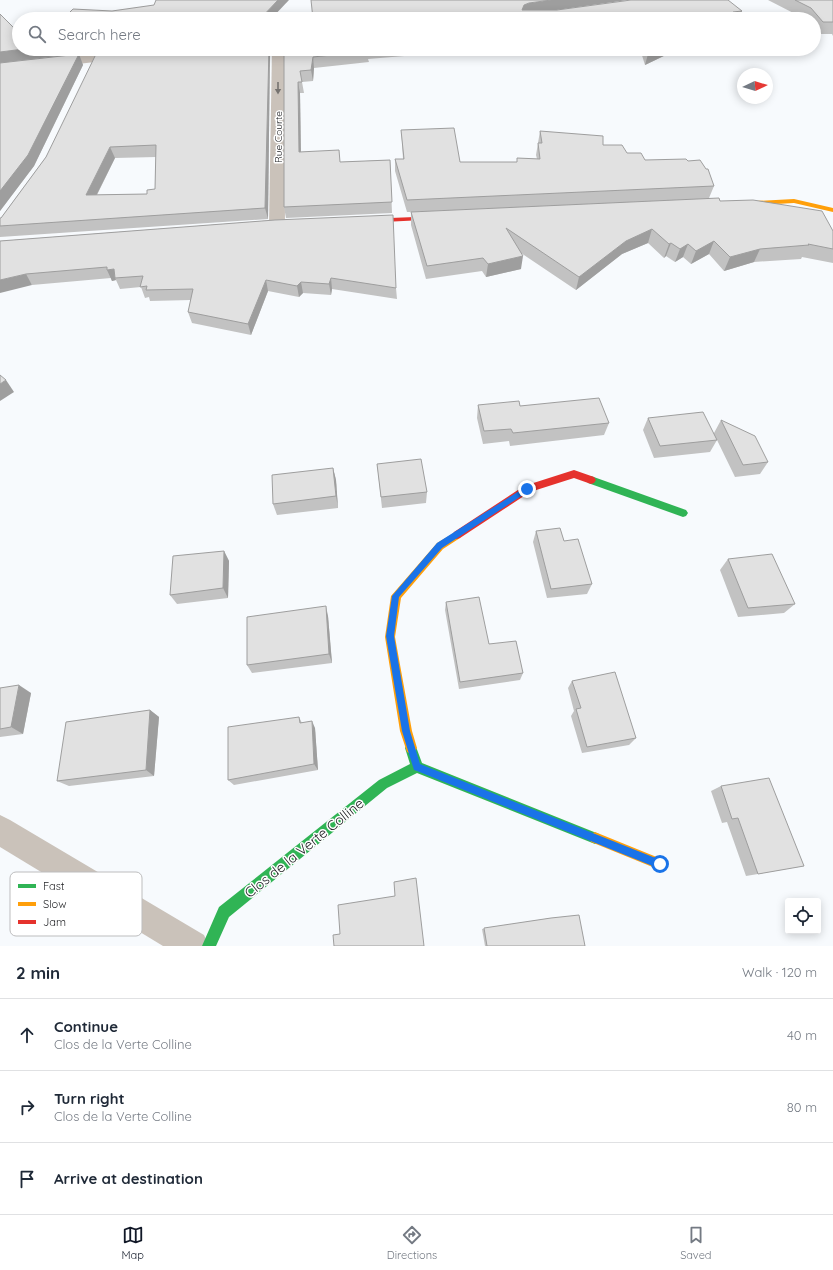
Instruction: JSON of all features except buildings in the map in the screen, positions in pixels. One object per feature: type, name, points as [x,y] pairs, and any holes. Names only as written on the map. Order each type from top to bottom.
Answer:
[{"type":"street","points":[[0,69],[107,56]]},
{"type":"street","name":"Rue Courte","points":[[277,225],[278,56]]},
{"type":"street","points":[[88,71],[95,58]]},
{"type":"street","points":[[730,204],[794,201],[833,210]]},
{"type":"street","points":[[357,222],[452,217]]},
{"type":"street","points":[[660,864],[417,767],[406,731],[390,636],[396,596],[440,546],[527,489],[574,474],[683,513]]},
{"type":"street","name":"Clos de la Verte Colline","points":[[209,946],[224,912],[383,784],[417,767]]},
{"type":"street","points":[[0,830],[70,872]]},
{"type":"street","points":[[142,915],[193,946]]},
{"type":"traffic: fast","points":[[591,480],[683,513]]},
{"type":"traffic: fast","points":[[209,946],[224,912],[383,784],[417,767],[411,748]]},
{"type":"traffic: fast","points":[[417,767],[595,838]]},
{"type":"traffic: slow","points":[[737,204],[794,201],[833,210]]},
{"type":"traffic: slow","points":[[411,748],[406,731],[390,637],[396,596],[440,546],[457,535]]},
{"type":"traffic: slow","points":[[595,838],[660,864]]},
{"type":"traffic: jam","points":[[364,221],[441,218]]},
{"type":"traffic: jam","points":[[457,535],[527,489],[574,474],[591,480]]},
{"type":"route","points":[[527,489],[440,546],[396,596],[390,636],[406,731],[417,767],[660,864]]}]
